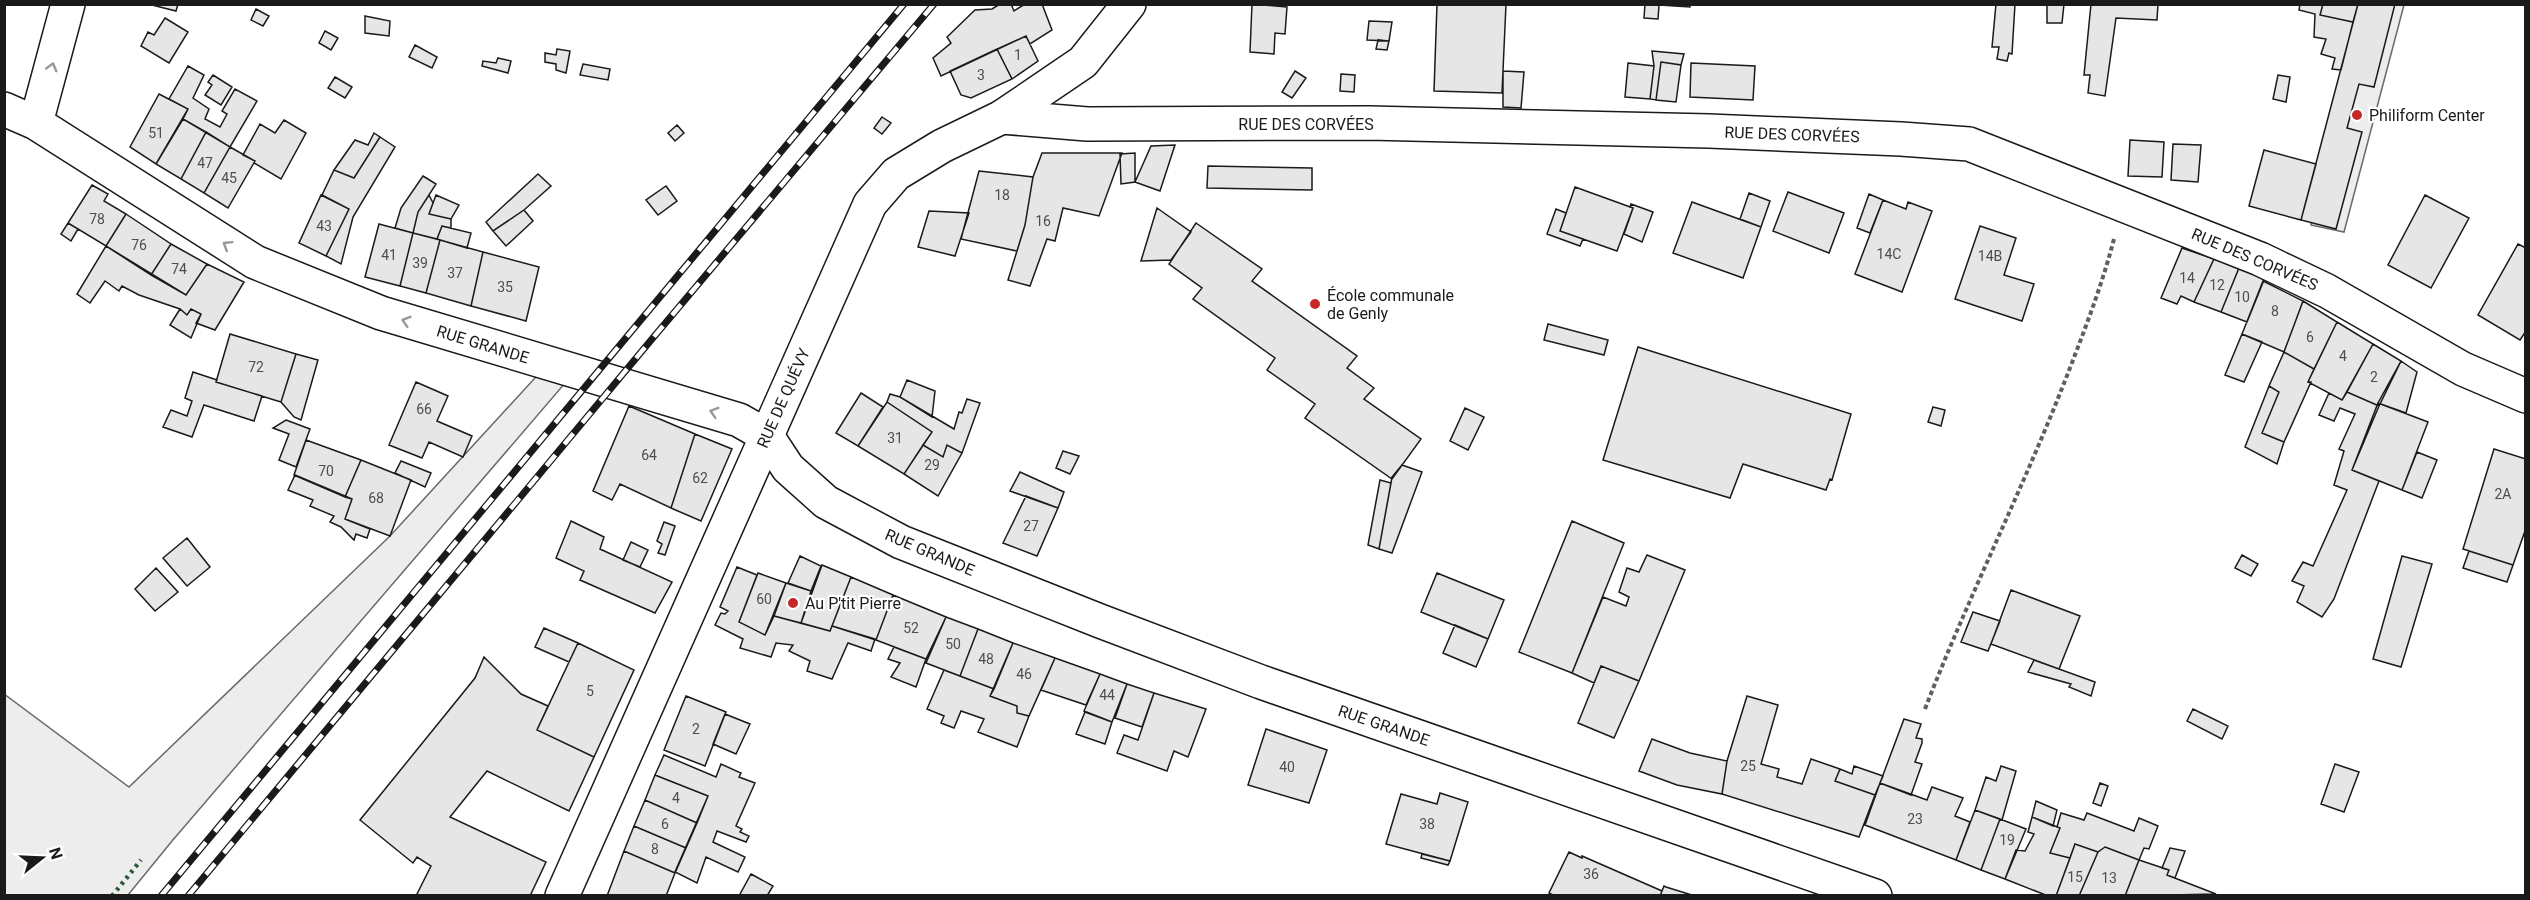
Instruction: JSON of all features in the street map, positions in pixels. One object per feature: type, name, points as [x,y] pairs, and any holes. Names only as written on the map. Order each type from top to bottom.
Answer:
[{"type":"street","points":[[36,123],[68,4]]},
{"type":"street","name":"RUE DE QUÉVY","points":[[562,896],[870,204],[896,174],[942,146],[1002,117],[1083,62],[1129,4]]},
{"type":"street","name":"RUE GRANDE","points":[[4,109],[36,123],[255,262],[381,313],[739,420],[766,436],[788,468],[826,502],[901,542],[1261,682],[1875,896]]},
{"type":"street","name":"RUE DES CORVÉES","points":[[1002,117],[1087,124],[1369,123],[1709,131],[1970,144],[2260,259],[2318,286],[2463,369],[2526,396]]},
{"type":"path","points":[[1925,709],[1952,639],[2053,410],[2106,271],[2123,204]]},
{"type":"shaded area","name":"Philiform Center","points":[[2367,5],[2404,5],[2344,232],[2311,225]]},
{"type":"shaded area","points":[[545,367],[572,375],[128,895],[5,895],[4,694],[129,787],[390,536]]},
{"type":"building","points":[[148,4],[178,4],[176,11]]},
{"type":"building","points":[[1000,4],[1011,4],[1014,11],[1025,4],[1042,4],[1052,30],[1030,44],[1026,36],[941,76],[933,58],[951,43],[947,37],[975,10],[992,9]]},
{"type":"building","points":[[1252,4],[1287,7],[1285,34],[1275,33],[1274,54],[1250,52]]},
{"type":"building","points":[[1437,4],[1506,4],[1502,93],[1434,91]]},
{"type":"building","points":[[1645,4],[1690,4],[1690,7],[1659,5],[1658,19],[1644,18]]},
{"type":"building","points":[[1996,4],[2015,4],[2012,54],[2009,53],[2007,61],[1997,59],[1999,47],[1992,47]]},
{"type":"building","points":[[2047,4],[2064,4],[2062,23],[2047,23]]},
{"type":"building","points":[[2091,4],[2158,4],[2157,20],[2116,18],[2105,96],[2088,93],[2090,75],[2084,75]]},
{"type":"building","points":[[2300,4],[2323,4],[2320,15],[2353,22],[2341,70],[2332,69],[2335,58],[2321,54],[2326,39],[2314,37],[2315,14],[2299,10]]},
{"type":"building","points":[[2323,4],[2358,4],[2353,22],[2320,15]]},
{"type":"building","name":"Philiform Center","points":[[2358,4],[2395,4],[2374,87],[2359,84],[2347,128],[2362,132],[2336,229],[2301,220]]},
{"type":"building","points":[[256,9],[269,16],[263,26],[251,20]]},
{"type":"building","points":[[365,16],[390,21],[389,36],[365,33]]},
{"type":"building","points":[[165,18],[188,32],[169,63],[141,46],[148,32],[154,35]]},
{"type":"building","points":[[1369,21],[1392,22],[1389,41],[1367,40]]},
{"type":"building","points":[[325,31],[338,38],[331,50],[319,43]]},
{"type":"building","points":[[1026,36],[1038,61],[1012,79],[997,49]]},
{"type":"building","points":[[1378,40],[1389,41],[1387,50],[1376,49]]},
{"type":"building","points":[[415,45],[437,57],[432,68],[409,57]]},
{"type":"building","points":[[557,49],[570,51],[566,73],[556,70],[556,64],[545,62],[545,53],[556,55]]},
{"type":"building","points":[[997,49],[1012,79],[971,98],[961,95],[950,71]]},
{"type":"building","points":[[1652,51],[1684,54],[1681,65],[1661,62],[1656,100],[1650,99],[1654,66]]},
{"type":"building","points":[[498,58],[511,61],[508,73],[482,66],[483,61],[496,63]]},
{"type":"building","points":[[1661,62],[1681,65],[1676,102],[1656,100]]},
{"type":"building","points":[[1628,63],[1654,66],[1650,99],[1625,97]]},
{"type":"building","points":[[1691,63],[1755,66],[1753,100],[1690,97]]},
{"type":"building","points":[[583,64],[610,69],[608,80],[580,75]]},
{"type":"building","points":[[188,66],[204,75],[193,98],[209,109],[205,119],[220,127],[227,114],[222,111],[235,89],[257,101],[230,147],[183,119],[188,109],[169,99]]},
{"type":"building","points":[[1295,71],[1306,78],[1292,98],[1282,92]]},
{"type":"building","points":[[1503,71],[1524,72],[1521,108],[1503,107]]},
{"type":"building","points":[[1341,74],[1355,75],[1354,92],[1340,91]]},
{"type":"building","points":[[213,75],[232,87],[221,105],[205,95],[212,85],[208,82]]},
{"type":"building","points":[[2278,75],[2290,77],[2286,102],[2273,99]]},
{"type":"building","points":[[335,77],[352,87],[345,98],[328,88]]},
{"type":"building","points":[[159,94],[188,109],[156,164],[130,147]]},
{"type":"building","points":[[882,117],[891,123],[882,134],[874,128]]},
{"type":"building","points":[[183,119],[206,132],[181,179],[156,164]]},
{"type":"building","points":[[284,120],[306,133],[281,179],[243,155],[260,124],[275,133]]},
{"type":"building","points":[[677,125],[684,133],[675,141],[668,133]]},
{"type":"building","points":[[206,132],[230,147],[204,193],[181,179]]},
{"type":"building","points":[[374,133],[380,137],[354,178],[334,170],[355,140],[368,145]]},
{"type":"building","points":[[380,137],[395,147],[353,217],[341,264],[326,256],[349,209],[322,195],[334,170],[354,178]]},
{"type":"building","points":[[2130,140],[2164,142],[2162,177],[2128,176]]},
{"type":"building","points":[[2173,144],[2201,145],[2198,182],[2171,180]]},
{"type":"building","points":[[1175,145],[1160,191],[1135,182],[1151,146]]},
{"type":"building","points":[[230,147],[255,161],[228,208],[204,193]]},
{"type":"building","points":[[2264,150],[2316,164],[2301,220],[2249,206]]},
{"type":"building","points":[[1042,153],[1122,153],[1099,216],[1063,208],[1055,241],[1047,239],[1030,286],[1008,280],[1025,225],[1033,177]]},
{"type":"building","points":[[1135,153],[1135,182],[1121,184],[1120,154]]},
{"type":"building","points":[[1208,166],[1312,168],[1312,190],[1207,188]]},
{"type":"building","points":[[979,171],[1033,177],[1025,225],[1017,251],[961,239]]},
{"type":"building","points":[[538,174],[551,186],[524,210],[493,231],[486,222]]},
{"type":"building","points":[[423,176],[436,184],[418,212],[413,233],[395,228],[401,208]]},
{"type":"building","points":[[92,185],[108,194],[104,201],[126,214],[106,246],[68,223]]},
{"type":"building","points":[[666,186],[677,201],[658,215],[646,200]]},
{"type":"building","points":[[1575,187],[1633,208],[1617,251],[1560,231]]},
{"type":"building","points":[[1788,192],[1844,213],[1829,253],[1773,231]]},
{"type":"building","points":[[1749,193],[1770,201],[1761,227],[1740,219]]},
{"type":"building","points":[[1869,194],[1883,200],[1870,233],[1857,228]]},
{"type":"building","points":[[321,195],[349,209],[326,256],[299,243]]},
{"type":"building","points":[[429,195],[433,203],[429,214],[451,219],[451,228],[442,226],[437,239],[413,233],[418,212]]},
{"type":"building","points":[[436,195],[459,205],[451,219],[429,214]]},
{"type":"building","points":[[2425,195],[2469,218],[2431,288],[2388,265]]},
{"type":"building","points":[[1883,200],[1906,209],[1908,202],[1932,211],[1902,292],[1855,274]]},
{"type":"building","points":[[1692,202],[1761,227],[1743,278],[1673,253]]},
{"type":"building","points":[[1631,204],[1653,212],[1642,242],[1624,234],[1633,208],[1630,207]]},
{"type":"building","points":[[1157,208],[1191,232],[1171,260],[1141,261]]},
{"type":"building","points":[[1556,209],[1566,213],[1560,231],[1583,239],[1580,246],[1547,234]]},
{"type":"building","points":[[524,210],[533,221],[506,246],[493,231]]},
{"type":"building","points":[[929,211],[969,213],[955,256],[918,247]]},
{"type":"building","points":[[126,214],[171,244],[151,275],[106,246]]},
{"type":"building","points":[[68,223],[78,229],[71,241],[61,234]]},
{"type":"building","points":[[1196,223],[1262,269],[1252,281],[1357,356],[1347,368],[1374,388],[1364,399],[1421,439],[1392,479],[1305,418],[1315,404],[1267,370],[1275,358],[1193,299],[1202,288],[1169,264]]},
{"type":"building","points":[[379,224],[413,233],[400,286],[365,277]]},
{"type":"building","points":[[442,226],[471,233],[467,248],[437,239]]},
{"type":"building","points":[[1980,226],[2016,238],[2004,275],[2034,284],[2022,321],[1955,299]]},
{"type":"building","points":[[413,233],[440,240],[426,293],[400,286]]},
{"type":"building","points":[[440,240],[483,252],[471,306],[426,293]]},
{"type":"building","points":[[171,244],[207,264],[186,295],[151,275]]},
{"type":"building","points":[[2518,244],[2526,248],[2526,331],[2520,340],[2478,315]]},
{"type":"building","points":[[106,246],[186,295],[207,264],[244,282],[215,330],[196,323],[201,314],[191,309],[187,315],[180,309],[139,295],[122,286],[119,291],[105,281],[90,303],[77,294]]},
{"type":"building","points":[[2182,248],[2214,259],[2194,302],[2181,296],[2177,304],[2161,298]]},
{"type":"building","points":[[483,252],[539,267],[526,321],[471,306]]},
{"type":"building","points":[[2214,259],[2239,268],[2221,312],[2194,302]]},
{"type":"building","points":[[2239,268],[2266,275],[2247,322],[2221,312]]},
{"type":"building","points":[[2263,281],[2303,301],[2284,352],[2242,334]]},
{"type":"building","points":[[2303,301],[2337,322],[2314,369],[2284,352]]},
{"type":"building","points":[[180,309],[187,315],[191,309],[201,314],[191,338],[170,325]]},
{"type":"building","points":[[2337,322],[2373,344],[2342,400],[2308,382]]},
{"type":"building","points":[[1548,324],[1608,340],[1604,355],[1544,340]]},
{"type":"building","points":[[230,334],[296,354],[281,402],[216,382]]},
{"type":"building","points":[[2242,334],[2262,342],[2244,382],[2225,375]]},
{"type":"building","points":[[2373,344],[2401,361],[2379,406],[2347,392]]},
{"type":"building","points":[[1638,347],[1851,414],[1832,480],[1830,479],[1826,490],[1743,464],[1730,498],[1603,460]]},
{"type":"building","points":[[2284,352],[2314,369],[2308,382],[2311,382],[2284,442],[2262,433],[2279,392],[2269,386]]},
{"type":"building","points":[[296,354],[318,360],[301,420],[294,417],[281,402]]},
{"type":"building","points":[[2401,361],[2417,372],[2406,413],[2378,403]]},
{"type":"building","points":[[193,372],[217,380],[216,382],[262,396],[254,421],[204,405],[192,437],[163,427],[171,410],[187,416],[192,401],[185,398]]},
{"type":"building","points":[[907,380],[935,391],[932,417],[900,397]]},
{"type":"building","points":[[416,382],[448,396],[437,421],[472,436],[463,457],[429,442],[422,458],[389,445]]},
{"type":"building","points":[[2269,386],[2279,392],[2262,433],[2284,442],[2277,464],[2245,447]]},
{"type":"building","points":[[2347,392],[2379,406],[2352,470],[2379,481],[2334,599],[2322,617],[2297,602],[2304,586],[2292,581],[2303,562],[2313,566],[2347,490],[2334,485],[2344,451],[2339,449],[2355,414],[2340,408],[2334,421],[2319,415],[2329,393],[2342,400]]},
{"type":"building","points":[[861,393],[883,407],[858,446],[836,433]]},
{"type":"building","points":[[890,394],[900,397],[954,429],[959,412],[962,413],[967,399],[980,403],[962,453],[947,445],[943,457],[923,445],[932,432],[887,402]]},
{"type":"building","points":[[887,402],[932,432],[904,474],[858,446]]},
{"type":"building","points":[[2378,403],[2428,422],[2402,490],[2352,470]]},
{"type":"building","points":[[629,406],[695,434],[671,508],[620,484],[612,500],[593,491]]},
{"type":"building","points":[[1933,407],[1945,410],[1941,426],[1928,422]]},
{"type":"building","points":[[1465,408],[1484,417],[1468,450],[1450,441]]},
{"type":"building","points":[[286,420],[310,429],[296,467],[279,460],[289,434],[273,428]]},
{"type":"building","points":[[695,434],[732,449],[701,521],[671,508]]},
{"type":"building","points":[[306,440],[361,460],[345,497],[294,475]]},
{"type":"building","points":[[923,445],[943,457],[947,445],[962,453],[938,496],[904,474]]},
{"type":"building","points":[[2494,449],[2526,459],[2526,528],[2513,565],[2463,549]]},
{"type":"building","points":[[1063,451],[1079,456],[1070,474],[1056,468]]},
{"type":"building","points":[[2417,452],[2437,460],[2422,498],[2402,490]]},
{"type":"building","points":[[361,460],[411,480],[390,536],[345,519],[352,499],[345,497]]},
{"type":"building","points":[[401,461],[431,473],[425,487],[395,473]]},
{"type":"building","points":[[1402,465],[1422,472],[1392,553],[1379,549],[1392,477]]},
{"type":"building","points":[[1020,472],[1064,492],[1058,508],[1010,491]]},
{"type":"building","points":[[295,475],[352,499],[345,519],[370,529],[367,538],[356,534],[354,540],[341,527],[330,522],[334,516],[310,506],[313,500],[288,490]]},
{"type":"building","points":[[1380,480],[1391,483],[1379,549],[1368,545]]},
{"type":"building","points":[[1026,496],[1058,508],[1037,556],[1003,543]]},
{"type":"building","points":[[571,521],[604,537],[600,549],[672,582],[655,613],[580,580],[584,571],[556,558]]},
{"type":"building","points":[[1572,521],[1624,543],[1572,673],[1519,652]]},
{"type":"building","points":[[664,522],[675,526],[665,555],[658,553],[662,544],[657,541]]},
{"type":"building","points":[[187,538],[210,567],[187,586],[163,558]]},
{"type":"building","points":[[631,542],[648,550],[640,567],[623,560]]},
{"type":"building","points":[[2469,551],[2513,565],[2507,582],[2463,568]]},
{"type":"building","points":[[1647,555],[1685,570],[1639,681],[1601,666],[1594,683],[1572,673],[1603,597],[1626,606],[1629,597],[1619,592],[1627,568],[1639,572]]},
{"type":"building","points":[[2242,555],[2258,564],[2251,576],[2235,568]]},
{"type":"building","points":[[800,556],[821,566],[811,591],[788,583]]},
{"type":"building","points":[[2402,556],[2432,564],[2401,667],[2373,659]]},
{"type":"building","points":[[822,565],[851,577],[830,631],[801,623]]},
{"type":"building","points":[[737,567],[757,575],[739,622],[765,635],[774,616],[830,631],[832,626],[875,639],[871,651],[848,643],[832,679],[807,671],[810,661],[789,651],[793,645],[776,643],[771,657],[740,648],[743,639],[715,625],[721,613],[725,614],[728,611],[720,607]]},
{"type":"building","points":[[156,568],[178,592],[155,611],[135,589]]},
{"type":"building","points":[[758,573],[786,583],[765,635],[739,622]]},
{"type":"building","points":[[1437,573],[1504,600],[1488,639],[1421,612]]},
{"type":"building","points":[[851,577],[893,595],[876,640],[832,626]]},
{"type":"building","name":"Au P'tit Pierre","points":[[786,583],[811,591],[801,623],[774,616]]},
{"type":"building","points":[[2011,590],[2080,616],[2059,669],[1991,644]]},
{"type":"building","points":[[893,595],[946,617],[926,659],[876,640]]},
{"type":"building","points":[[1973,612],[2000,621],[1988,651],[1961,642]]},
{"type":"building","points":[[946,617],[978,629],[960,676],[926,663]]},
{"type":"building","points":[[1455,625],[1488,639],[1476,667],[1443,653]]},
{"type":"building","points":[[544,628],[578,643],[569,662],[535,647]]},
{"type":"building","points":[[978,629],[1013,643],[994,689],[960,676]]},
{"type":"building","points":[[578,643],[634,670],[594,757],[537,730]]},
{"type":"building","points":[[1013,643],[1055,658],[1029,716],[1017,713],[1017,706],[990,696]]},
{"type":"building","points":[[894,647],[926,659],[916,687],[891,677],[900,663],[888,659]]},
{"type":"building","points":[[484,657],[521,694],[548,706],[537,730],[594,757],[569,811],[487,771],[450,817],[546,862],[530,896],[416,896],[431,866],[417,857],[413,863],[360,820],[475,678]]},
{"type":"building","points":[[1055,658],[1100,674],[1086,705],[1041,690]]},
{"type":"building","points":[[2034,660],[2095,682],[2091,696],[2069,687],[2071,684],[2028,672]]},
{"type":"building","points":[[1601,666],[1639,681],[1614,738],[1578,723]]},
{"type":"building","points":[[944,670],[994,689],[990,696],[1017,706],[1017,713],[1029,716],[1017,747],[978,732],[984,719],[961,711],[954,728],[941,723],[944,716],[927,709]]},
{"type":"building","points":[[1100,674],[1127,684],[1112,722],[1084,711]]},
{"type":"building","points":[[1127,684],[1154,693],[1142,727],[1115,718]]},
{"type":"building","points":[[1154,693],[1206,709],[1188,757],[1174,751],[1167,771],[1117,753],[1124,735],[1138,740]]},
{"type":"building","points":[[686,696],[726,712],[705,766],[664,750]]},
{"type":"building","points":[[1747,696],[1778,705],[1761,764],[1779,769],[1777,777],[1802,784],[1811,759],[1840,769],[1835,781],[1875,795],[1859,837],[1722,794],[1727,761]]},
{"type":"building","points":[[2193,709],[2228,726],[2222,739],[2187,721]]},
{"type":"building","points":[[1085,712],[1112,722],[1105,744],[1076,734]]},
{"type":"building","points":[[725,714],[750,724],[736,754],[713,744]]},
{"type":"building","points":[[1904,719],[1921,724],[1916,738],[1922,739],[1922,743],[1915,762],[1922,764],[1911,795],[1880,783]]},
{"type":"building","points":[[1266,729],[1327,750],[1309,803],[1248,785]]},
{"type":"building","points":[[1652,739],[1690,753],[1727,761],[1722,794],[1677,785],[1639,771]]},
{"type":"building","points":[[664,755],[716,777],[721,764],[741,773],[739,777],[755,783],[736,826],[742,829],[740,832],[749,836],[746,842],[717,831],[713,842],[745,857],[738,872],[706,857],[697,883],[675,872],[708,796],[655,775]]},
{"type":"building","points":[[2335,764],[2359,772],[2344,812],[2321,804]]},
{"type":"building","points":[[1854,766],[1883,776],[1875,795],[1835,781],[1840,769],[1852,774]]},
{"type":"building","points":[[2001,766],[2016,771],[2002,820],[1975,810],[1986,777],[1996,781]]},
{"type":"building","points":[[655,775],[708,796],[697,823],[645,800]]},
{"type":"building","points":[[1880,783],[1927,800],[1932,787],[1963,798],[1955,816],[1970,822],[1956,860],[1865,825]]},
{"type":"building","points":[[2100,783],[2108,786],[2101,806],[2093,803]]},
{"type":"building","points":[[1440,793],[1468,802],[1450,861],[1386,844],[1401,794],[1437,804]]},
{"type":"building","points":[[645,800],[697,823],[686,848],[634,826]]},
{"type":"building","points":[[2036,801],[2057,810],[2053,826],[2032,817]]},
{"type":"building","points":[[1975,810],[2000,819],[1981,870],[1956,860]]},
{"type":"building","points":[[2061,813],[2084,820],[2087,813],[2134,831],[2139,818],[2158,826],[2149,849],[2144,848],[2139,860],[2105,847],[2098,852],[2075,844],[2070,858],[2050,853],[2060,828],[2057,827]]},
{"type":"building","points":[[2032,817],[2060,828],[2050,853],[2070,858],[2056,896],[2048,896],[2005,879],[2016,850],[2025,851],[2034,834],[2028,832]]},
{"type":"building","points":[[2000,819],[2026,829],[2005,879],[1981,870]]},
{"type":"building","points":[[634,826],[686,848],[675,873],[624,851]]},
{"type":"building","points":[[2075,844],[2098,852],[2079,896],[2056,896]]},
{"type":"building","points":[[2105,847],[2139,860],[2125,896],[2079,896],[2098,852]]},
{"type":"building","points":[[2170,848],[2185,851],[2175,878],[2167,875],[2169,870],[2162,868]]},
{"type":"building","points":[[624,851],[675,873],[666,896],[607,896]]},
{"type":"building","points":[[1569,852],[1662,891],[1660,896],[1555,896],[1549,893]]},
{"type":"building","points":[[1422,854],[1450,861],[1448,865],[1421,858]]},
{"type":"building","points":[[2139,860],[2169,870],[2167,875],[2216,894],[2125,896]]},
{"type":"building","points":[[751,874],[773,886],[767,896],[739,896]]},
{"type":"building","points":[[1664,886],[1666,887],[1695,896],[1660,896]]},
{"type":"railway","points":[[161,896],[904,4]]},
{"type":"railway","points":[[188,896],[934,4]]},
{"type":"hedge","points":[[112,896],[141,860]]},
{"type":"place","name":"Philiform Center","points":[[2357,115]]},
{"type":"place","name":"École communale de Genly","points":[[1315,304]]},
{"type":"place","name":"Au P'tit Pierre","points":[[793,603]]}]
